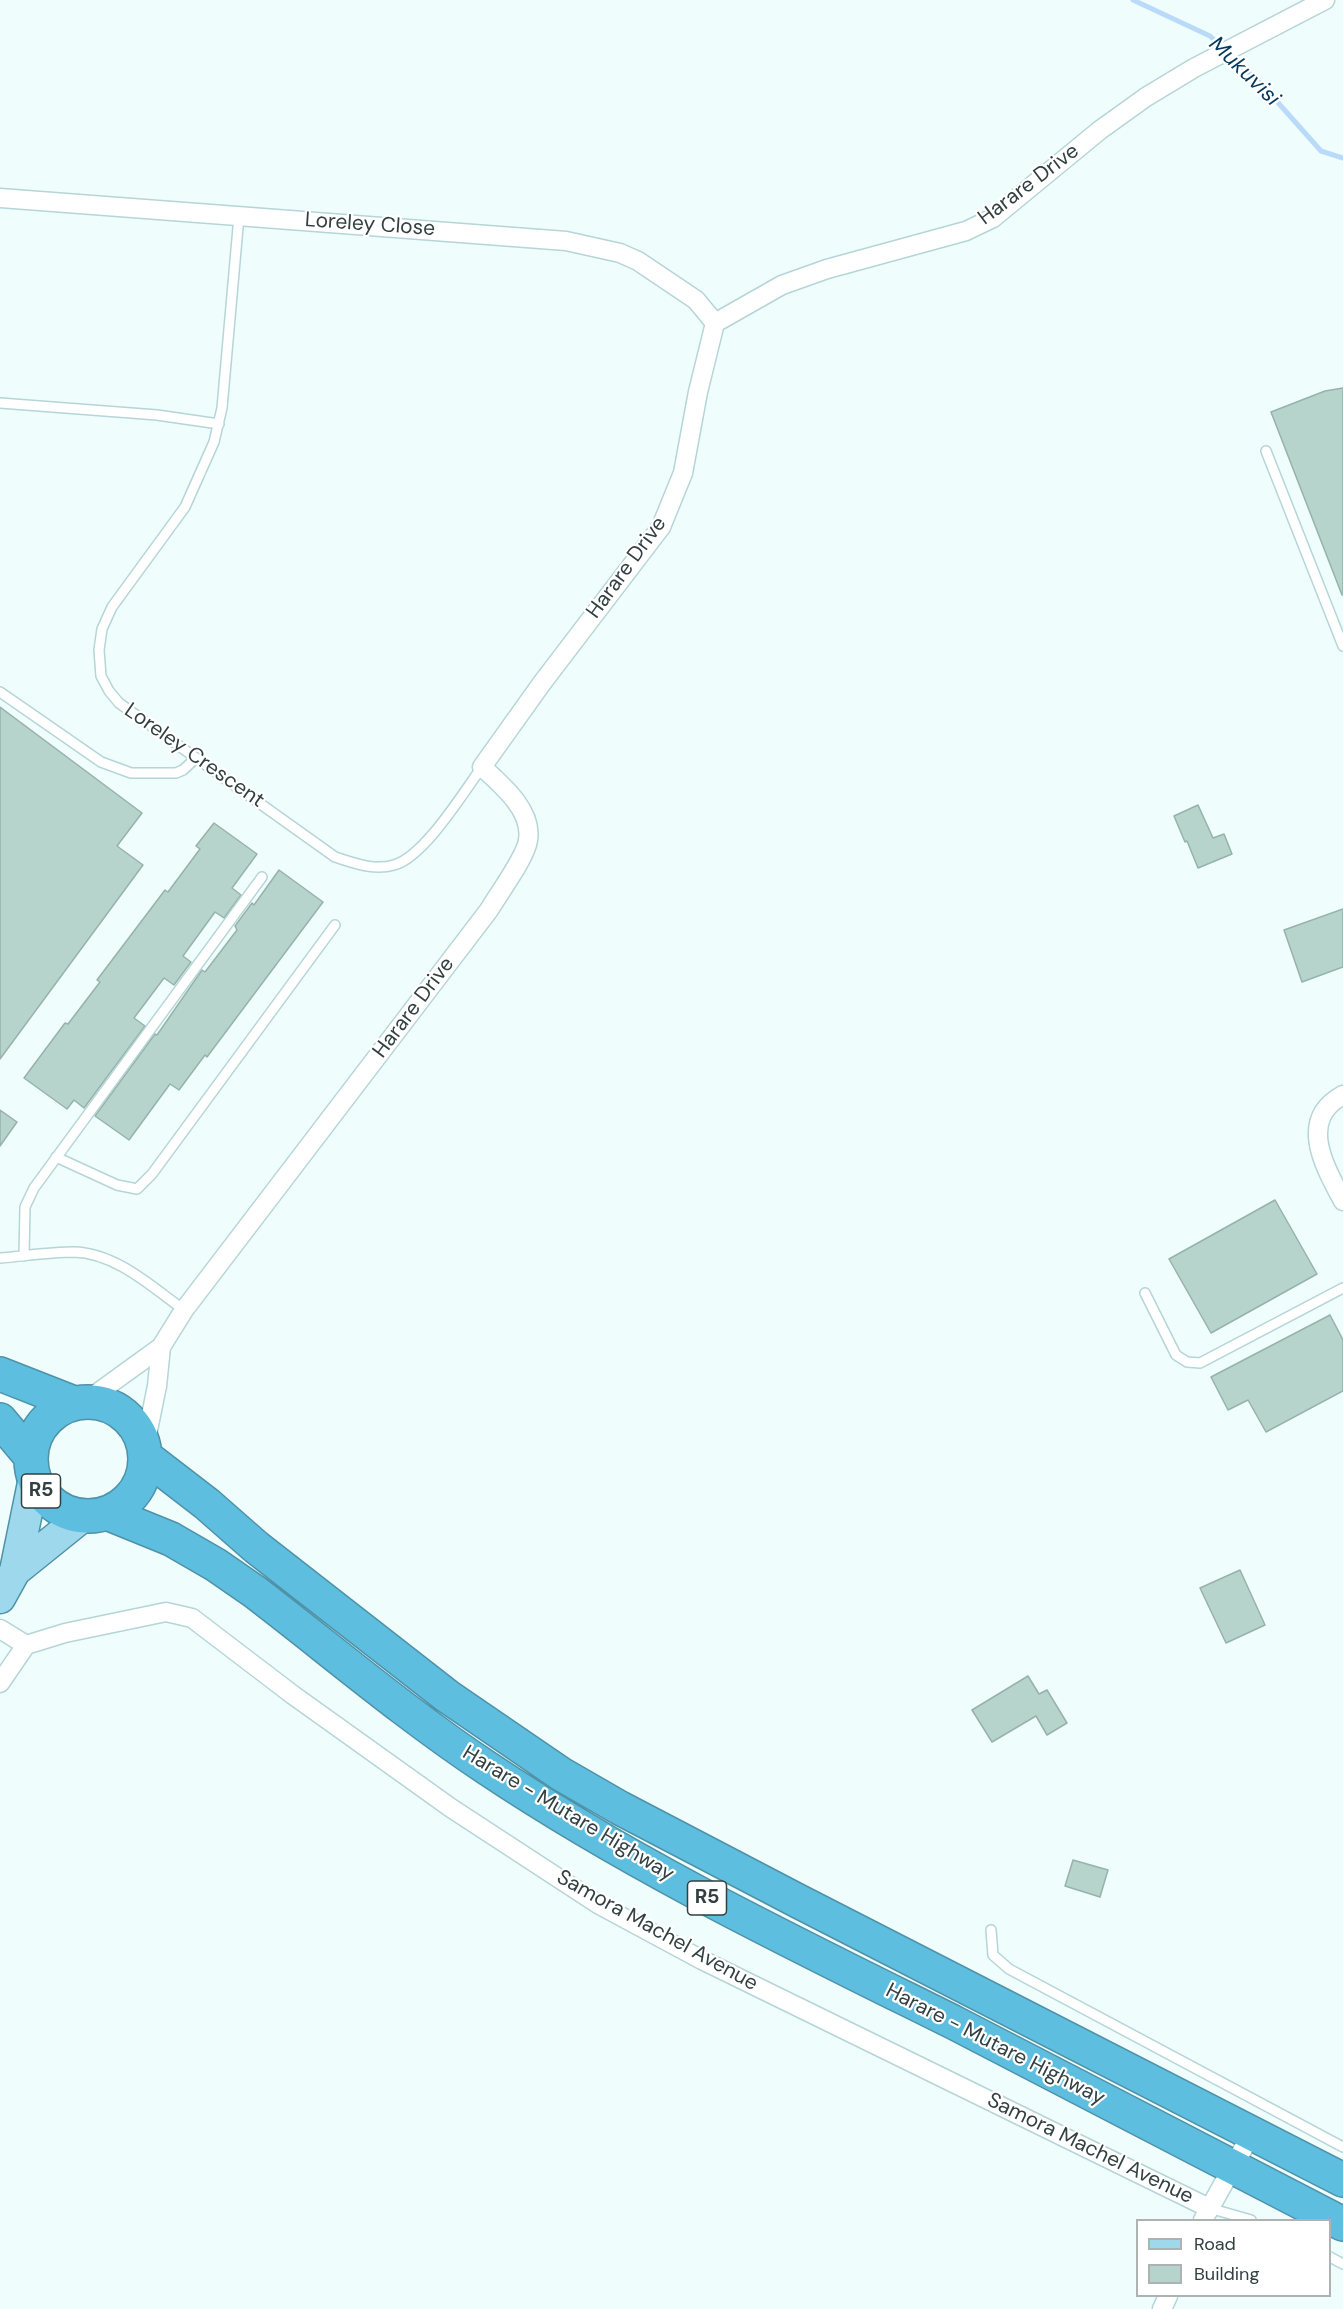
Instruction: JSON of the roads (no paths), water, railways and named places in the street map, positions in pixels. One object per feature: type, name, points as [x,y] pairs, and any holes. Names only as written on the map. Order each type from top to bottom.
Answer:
[{"type":"highway","name":"R5","points":[[0,1374],[79,1402],[105,1404],[123,1412],[136,1427],[146,1451]]},
{"type":"highway","name":"R5","points":[[33,1468],[33,1443],[39,1430],[48,1418],[60,1409],[79,1402]]},
{"type":"highway","name":"R5","points":[[0,1420],[33,1468],[41,1490],[50,1501],[71,1514],[95,1515]]},
{"type":"highway","points":[[95,1515],[123,1504],[136,1491],[144,1475],[146,1451]]},
{"type":"highway","name":"Harare - Mutare Highway","points":[[146,1451],[256,1547],[447,1696],[561,1774],[620,1808],[798,1901],[1343,2180]]},
{"type":"highway","name":"Harare - Mutare Highway","points":[[95,1515],[171,1539],[216,1565],[255,1592],[485,1767],[545,1805],[736,1914],[1343,2224]]},
{"type":"main road","points":[[0,1598],[15,1571],[33,1468]]},
{"type":"main road","points":[[15,1571],[95,1515]]},
{"type":"street","name":"Harare Drive","points":[[79,1402],[161,1347],[184,1310],[489,910],[526,849],[529,840],[528,828],[522,811],[507,789],[482,767],[542,683],[661,527],[683,473],[700,382],[716,323],[782,285],[827,269],[966,231],[993,218],[1122,113],[1194,68],[1325,0]]},
{"type":"street","name":"Loreley Close","points":[[0,198],[522,236],[575,243],[620,253],[638,261],[696,300],[716,323]]},
{"type":"street","points":[[1343,1095],[1332,1101],[1324,1112],[1318,1128],[1323,1163],[1343,1201]]},
{"type":"street","name":"Harare Drive","points":[[146,1451],[161,1347]]},
{"type":"street","name":"Samora Machel Avenue","points":[[26,1645],[65,1633],[166,1612],[192,1618],[292,1695],[451,1809],[598,1904],[702,1960],[1206,2214]]},
{"type":"street","points":[[0,1629],[26,1645],[0,1683]]},
{"type":"street","points":[[1206,2214],[1252,2133]]},
{"type":"lane","name":"Loreley Crescent","points":[[239,216],[219,424],[210,453],[185,507],[112,607],[102,629],[99,650],[101,676],[119,703],[335,857],[359,865],[375,867],[394,865],[408,859],[424,844],[482,767]]},
{"type":"lane","points":[[0,403],[157,415],[219,424]]},
{"type":"lane","points":[[1266,451],[1343,646]]},
{"type":"lane","points":[[0,692],[101,762],[131,772],[177,772],[196,758]]},
{"type":"lane","points":[[24,1256],[25,1207],[34,1188],[262,877]]},
{"type":"lane","points":[[57,1157],[117,1185],[137,1189],[152,1174],[335,925]]},
{"type":"lane","points":[[0,1258],[75,1252],[90,1254],[128,1269],[184,1310]]},
{"type":"lane","points":[[1145,1293],[1176,1355],[1186,1362],[1200,1363],[1343,1288]]},
{"type":"lane","points":[[991,1930],[993,1955],[1009,1969],[1343,2147]]},
{"type":"lane","points":[[1206,2214],[1244,2219]]},
{"type":"waterway","name":"Mukuvisi","points":[[1133,0],[1210,36],[1265,88],[1321,151],[1343,158]]}]
